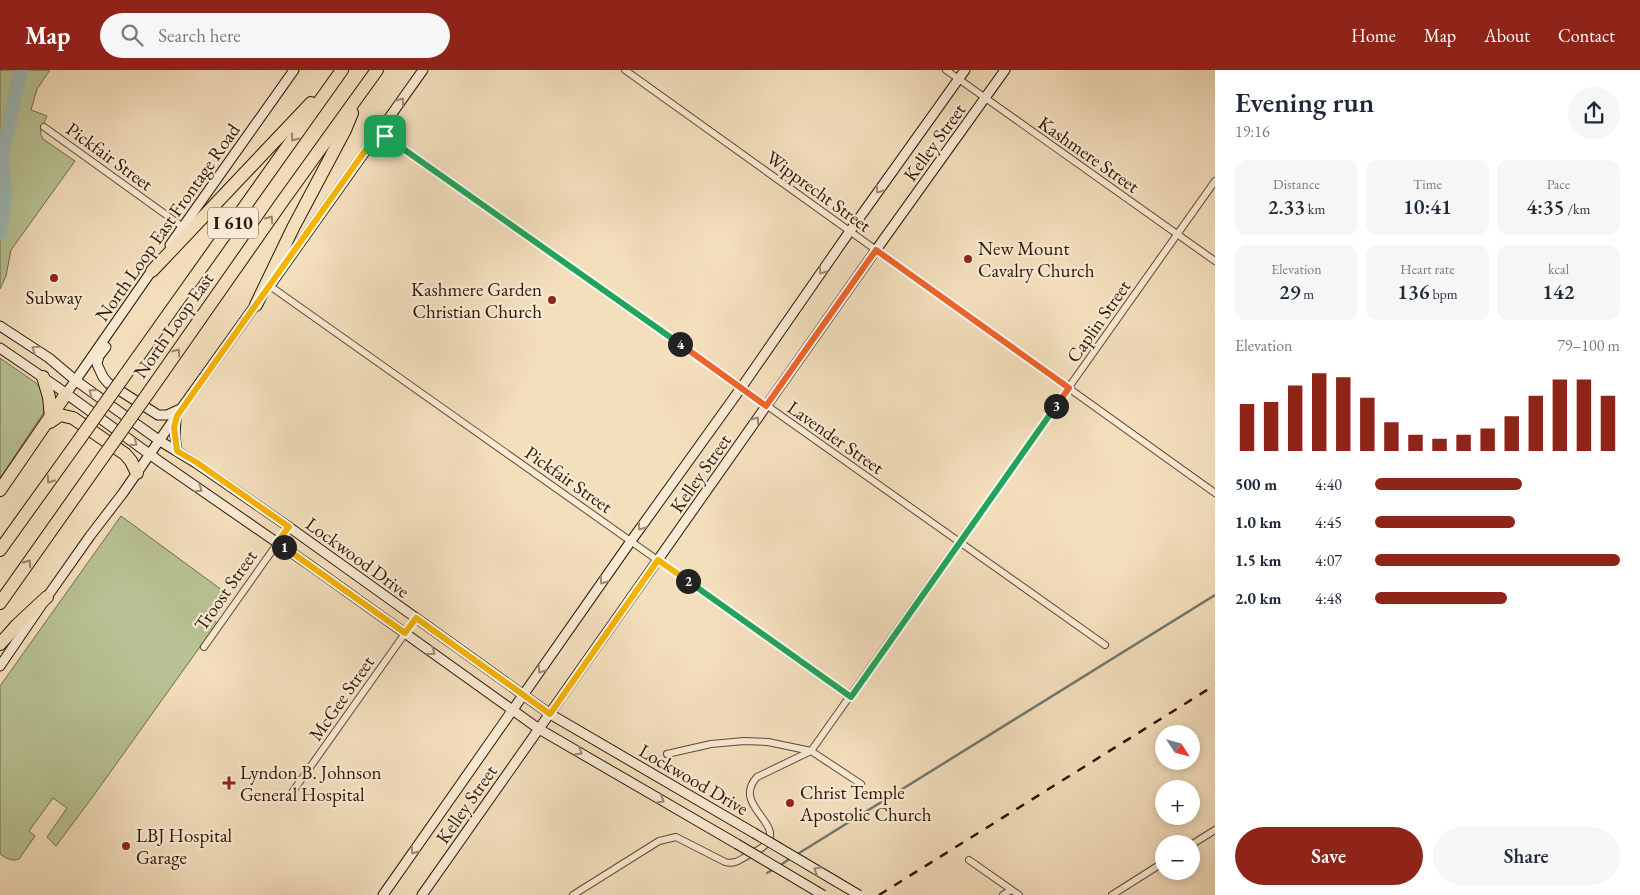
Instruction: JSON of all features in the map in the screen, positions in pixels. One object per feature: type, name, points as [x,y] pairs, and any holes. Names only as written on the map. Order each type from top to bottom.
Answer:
[{"type":"highway","points":[[152,271],[342,70]]},
{"type":"highway","name":"North Loop East","points":[[0,550],[342,70]]},
{"type":"highway","name":"North Loop East","points":[[0,603],[377,70]]},
{"type":"highway","points":[[256,305],[288,237],[345,130],[359,95]]},
{"type":"highway","points":[[43,377],[49,398],[49,420]]},
{"type":"highway","points":[[0,490],[66,394]]},
{"type":"highway","points":[[49,420],[60,415],[73,418],[125,454],[137,473]]},
{"type":"highway","points":[[0,644],[16,625],[47,597]]},
{"type":"main road","points":[[0,666],[90,536],[124,493],[179,412],[423,70]]},
{"type":"main road","name":"Kelley Street","points":[[383,895],[850,231],[966,70]]},
{"type":"main road","name":"Kelley Street","points":[[422,895],[1005,70]]},
{"type":"main road","name":"North Loop East Frontage Road","points":[[66,394],[292,71]]},
{"type":"main road","points":[[116,322],[114,334],[98,360],[98,367],[103,377],[108,383],[154,413],[167,415],[179,412]]},
{"type":"main road","name":"Lockwood Drive","points":[[0,326],[49,358],[75,380],[160,441],[196,462],[289,527],[550,714],[859,895]]},
{"type":"main road","name":"Lockwood Drive","points":[[0,348],[539,729],[823,895]]},
{"type":"main road","points":[[177,451],[174,427],[179,412]]},
{"type":"street","name":"Wipprecht Street","points":[[624,70],[1215,493]]},
{"type":"street","name":"Kashmere Street","points":[[946,70],[1215,261]]},
{"type":"street","name":"Pickfair Street","points":[[44,128],[183,227]]},
{"type":"street","name":"Lavender Street","points":[[379,131],[1105,645]]},
{"type":"street","name":"Caplin Street","points":[[573,895],[659,841],[676,837],[725,862],[731,863],[738,862],[767,844],[770,837],[767,827],[750,799],[750,789],[754,780],[811,751],[1215,181]]},
{"type":"street","name":"Pickfair Street","points":[[270,286],[851,697]]},
{"type":"street","name":"Troost Street","points":[[204,647],[289,527]]},
{"type":"street","name":"McGee Street","points":[[291,794],[416,618]]},
{"type":"street","name":"Lockwood Drive","points":[[667,754],[710,744],[744,741],[768,742],[811,751],[861,784]]},
{"type":"street","points":[[1200,839],[1215,830]]},
{"type":"street","points":[[969,860],[1019,895]]},
{"type":"street","points":[[1112,895],[1155,868]]},
{"type":"street","points":[[1003,895],[1011,890]]},
{"type":"green space","points":[[0,70],[50,70],[37,89],[31,110],[47,116],[41,130],[43,139],[75,161],[11,250],[6,276],[0,289]]},
{"type":"green space","points":[[0,358],[36,383],[45,394],[46,409],[0,478]]},
{"type":"green space","points":[[121,516],[230,596],[213,620],[217,623],[56,846],[47,837],[67,808],[53,798],[29,831],[35,836],[19,859],[9,859],[0,854],[0,686]]},
{"type":"waterway","points":[[0,233],[5,197],[2,155],[21,70]]},
{"type":"waterway","points":[[796,855],[1215,595]]},
{"type":"waterway","points":[[779,866],[791,858]]},
{"type":"waterway","points":[[767,873],[774,869]]},
{"type":"railway","points":[[879,895],[1215,685]]},
{"type":"place","name":"New Mount Cavalry Church","points":[[968,259]]},
{"type":"place","name":"Subway","points":[[54,278]]},
{"type":"place","name":"Kashmere Garden Christian Church","points":[[552,300]]},
{"type":"place","name":"Lyndon B. Johnson General Hospital","points":[[229,783]]},
{"type":"place","name":"Christ Temple Apostolic Church","points":[[790,803]]},
{"type":"place","name":"LBJ Hospital Garage","points":[[126,846]]},
{"type":"route","points":[[379,131],[385,136],[766,406],[876,250],[1069,388],[851,697],[658,560],[550,714],[416,618],[405,633],[277,542],[289,527],[196,462],[177,451],[174,427],[177,416],[379,131]]}]
